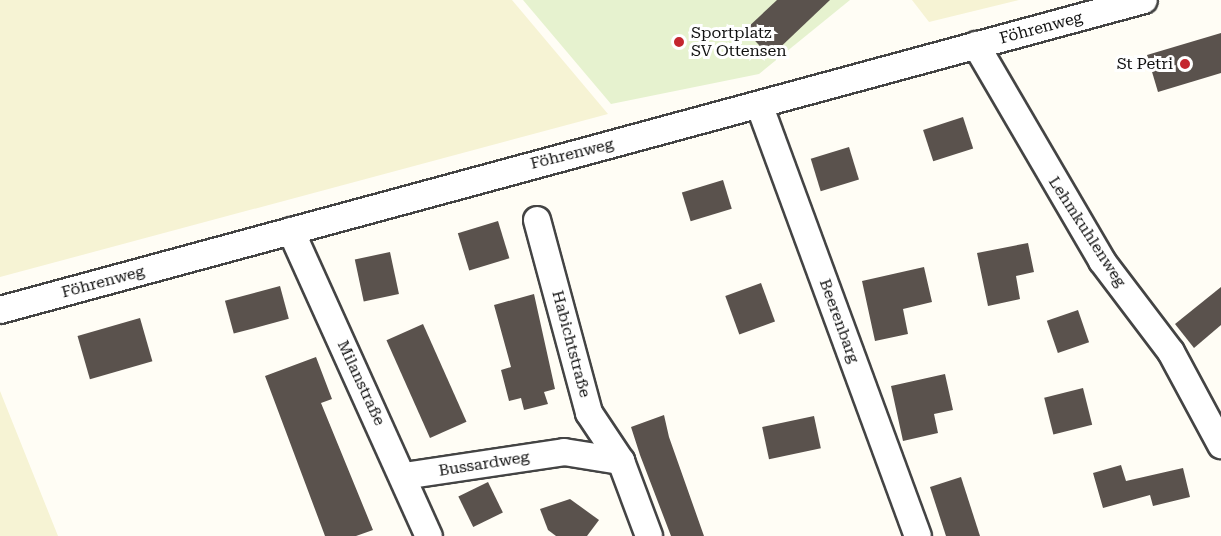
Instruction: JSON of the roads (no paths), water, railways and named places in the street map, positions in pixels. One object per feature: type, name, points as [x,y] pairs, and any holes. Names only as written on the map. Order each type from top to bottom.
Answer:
[{"type":"street","name":"Föhrenweg","points":[[0,310],[760,107],[1144,0]]},
{"type":"street","name":"Lehmkuhlenweg","points":[[976,45],[1102,261],[1171,352],[1221,445]]},
{"type":"street","name":"Beerenbarg","points":[[760,107],[918,536]]},
{"type":"street","name":"Habichtstraße","points":[[537,220],[589,413],[621,461],[649,536]]},
{"type":"street","name":"Milanstraße","points":[[291,231],[404,476],[429,536]]},
{"type":"street","name":"Bussardweg","points":[[404,476],[564,452],[621,461]]},
{"type":"place","name":"Sportplatz SV Ottensen","points":[[679,42]]},
{"type":"place","name":"St Petri","points":[[1185,64]]}]
